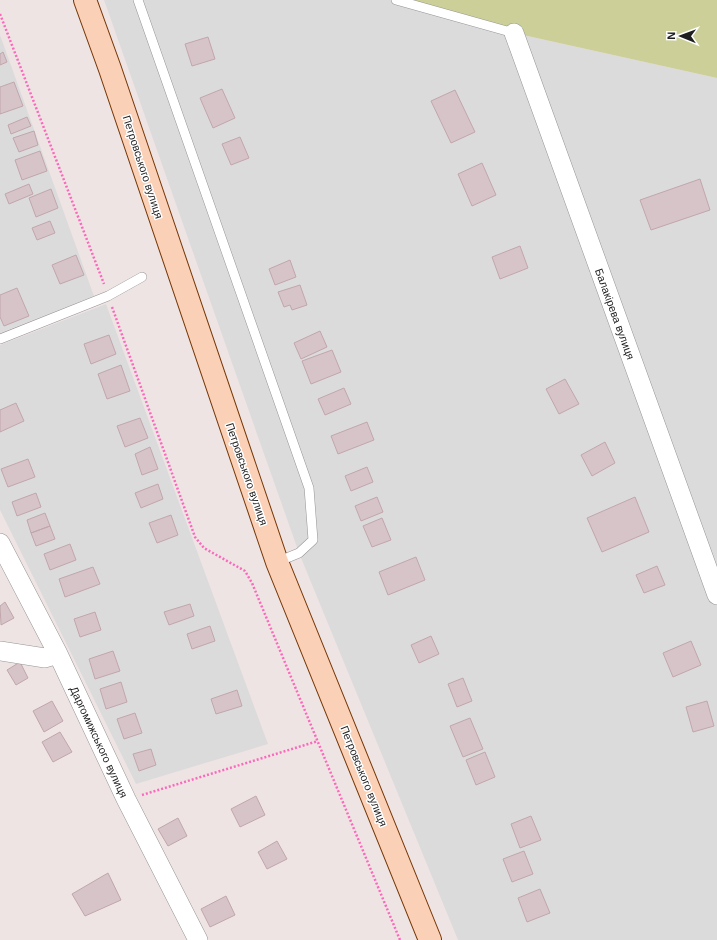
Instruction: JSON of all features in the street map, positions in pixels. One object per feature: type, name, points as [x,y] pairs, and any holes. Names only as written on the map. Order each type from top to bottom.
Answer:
[{"type":"main road","name":"Петровського вулиця","points":[[85,0],[110,69],[277,562],[430,940]]},
{"type":"street","name":"Балакірева вулиця","points":[[514,33],[711,559],[717,595]]},
{"type":"street","name":"Даргомижського вулиця","points":[[0,543],[58,654],[126,799],[198,940]]},
{"type":"street","points":[[0,651],[45,658],[58,654]]},
{"type":"lane","points":[[138,0],[309,488],[312,540],[299,553],[277,562]]},
{"type":"lane","points":[[396,0],[514,33]]},
{"type":"lane","points":[[0,339],[108,296],[142,277]]},
{"type":"path","points":[[0,14],[108,296],[195,537],[204,548],[245,571],[252,583],[400,940]]},
{"type":"path","points":[[126,799],[318,741]]},
{"type":"shaded area","points":[[104,0],[396,0],[514,33],[717,78],[717,940],[458,940],[299,553]]},
{"type":"shaded area","points":[[0,35],[94,296],[0,333]]},
{"type":"shaded area","points":[[106,304],[268,744],[136,784],[0,510],[0,345]]},
{"type":"green space","points":[[396,0],[717,0],[717,78],[514,33]]},
{"type":"building","points":[[208,37],[215,59],[192,66],[185,44]]},
{"type":"building","points":[[3,52],[7,62],[0,65],[0,54]]},
{"type":"building","points":[[14,82],[23,106],[0,114],[0,87]]},
{"type":"building","points":[[222,89],[235,118],[213,128],[200,98]]},
{"type":"building","points":[[455,90],[475,132],[451,143],[431,101]]},
{"type":"building","points":[[27,117],[31,126],[11,134],[8,125]]},
{"type":"building","points":[[34,131],[38,145],[19,152],[13,138]]},
{"type":"building","points":[[240,137],[249,158],[231,165],[222,144]]},
{"type":"building","points":[[40,151],[47,171],[22,180],[15,160]]},
{"type":"building","points":[[482,163],[496,195],[472,206],[458,174]]},
{"type":"building","points":[[700,179],[710,210],[651,230],[640,200]]},
{"type":"building","points":[[29,184],[33,194],[9,204],[5,194]]},
{"type":"building","points":[[51,189],[58,208],[36,217],[29,198]]},
{"type":"building","points":[[50,221],[55,233],[37,240],[32,228]]},
{"type":"building","points":[[520,246],[528,268],[500,279],[492,257]]},
{"type":"building","points":[[76,255],[84,275],[60,284],[52,265]]},
{"type":"building","points":[[290,260],[296,277],[275,285],[269,269]]},
{"type":"building","points":[[300,285],[307,305],[292,310],[290,305],[284,307],[278,292]]},
{"type":"building","points":[[17,288],[29,316],[4,326],[0,317],[0,295]]},
{"type":"building","points":[[320,331],[327,347],[301,359],[294,343]]},
{"type":"building","points":[[109,335],[116,354],[91,364],[84,344]]},
{"type":"building","points":[[332,350],[341,372],[311,384],[302,361]]},
{"type":"building","points":[[121,365],[130,391],[107,399],[98,374]]},
{"type":"building","points":[[565,379],[579,404],[559,414],[546,389]]},
{"type":"building","points":[[344,388],[351,404],[325,415],[318,399]]},
{"type":"building","points":[[16,403],[24,421],[0,432],[0,410]]},
{"type":"building","points":[[140,418],[148,438],[125,447],[117,426]]},
{"type":"building","points":[[367,422],[374,440],[338,454],[331,436]]},
{"type":"building","points":[[605,442],[615,463],[592,476],[581,455]]},
{"type":"building","points":[[150,447],[158,469],[142,475],[135,454]]},
{"type":"building","points":[[28,459],[35,477],[8,487],[1,469]]},
{"type":"building","points":[[367,467],[373,482],[351,491],[345,476]]},
{"type":"building","points":[[158,484],[163,499],[141,508],[135,493]]},
{"type":"building","points":[[36,493],[41,507],[17,516],[12,502]]},
{"type":"building","points":[[377,497],[383,512],[361,521],[355,506]]},
{"type":"building","points":[[635,497],[649,532],[602,552],[587,518]]},
{"type":"building","points":[[45,513],[50,526],[31,533],[27,520]]},
{"type":"building","points":[[171,515],[178,535],[157,543],[149,523]]},
{"type":"building","points":[[382,518],[391,540],[372,547],[363,526]]},
{"type":"building","points":[[50,526],[55,539],[36,546],[31,533]]},
{"type":"building","points":[[70,544],[76,560],[50,570],[44,554]]},
{"type":"building","points":[[416,557],[425,580],[388,595],[379,572]]},
{"type":"building","points":[[657,566],[665,585],[644,593],[636,575]]},
{"type":"building","points":[[93,567],[100,584],[65,597],[59,579]]},
{"type":"building","points":[[5,602],[14,618],[1,625],[0,606]]},
{"type":"building","points":[[190,604],[194,616],[169,625],[164,612]]},
{"type":"building","points":[[95,612],[101,630],[80,637],[74,619]]},
{"type":"building","points":[[210,626],[215,641],[192,649],[187,634]]},
{"type":"building","points":[[431,636],[439,654],[419,663],[411,645]]},
{"type":"building","points":[[691,641],[701,665],[673,677],[663,653]]},
{"type":"building","points":[[113,651],[120,671],[95,679],[89,659]]},
{"type":"building","points":[[20,662],[28,678],[16,685],[7,670]]},
{"type":"building","points":[[463,678],[472,701],[457,707],[448,684]]},
{"type":"building","points":[[121,682],[127,702],[106,709],[100,689]]},
{"type":"building","points":[[237,690],[242,706],[216,714],[211,699]]},
{"type":"building","points":[[52,701],[63,721],[44,732],[33,711]]},
{"type":"building","points":[[707,701],[714,726],[693,732],[686,707]]},
{"type":"building","points":[[135,713],[142,733],[124,739],[117,719]]},
{"type":"building","points":[[470,718],[483,749],[463,757],[450,726]]},
{"type":"building","points":[[60,732],[72,752],[53,762],[42,742]]},
{"type":"building","points":[[151,749],[156,765],[139,771],[133,754]]},
{"type":"building","points":[[485,752],[495,777],[476,785],[466,760]]},
{"type":"building","points":[[256,796],[265,815],[240,827],[231,809]]},
{"type":"building","points":[[531,816],[541,840],[520,848],[511,824]]},
{"type":"building","points":[[178,818],[187,836],[168,846],[158,829]]},
{"type":"building","points":[[277,841],[287,859],[267,869],[258,852]]},
{"type":"building","points":[[524,851],[533,874],[512,882],[503,859]]},
{"type":"building","points":[[108,873],[121,900],[85,916],[72,894]]},
{"type":"building","points":[[540,889],[550,913],[527,922],[518,898]]},
{"type":"building","points":[[226,896],[235,915],[210,927],[201,909]]}]
